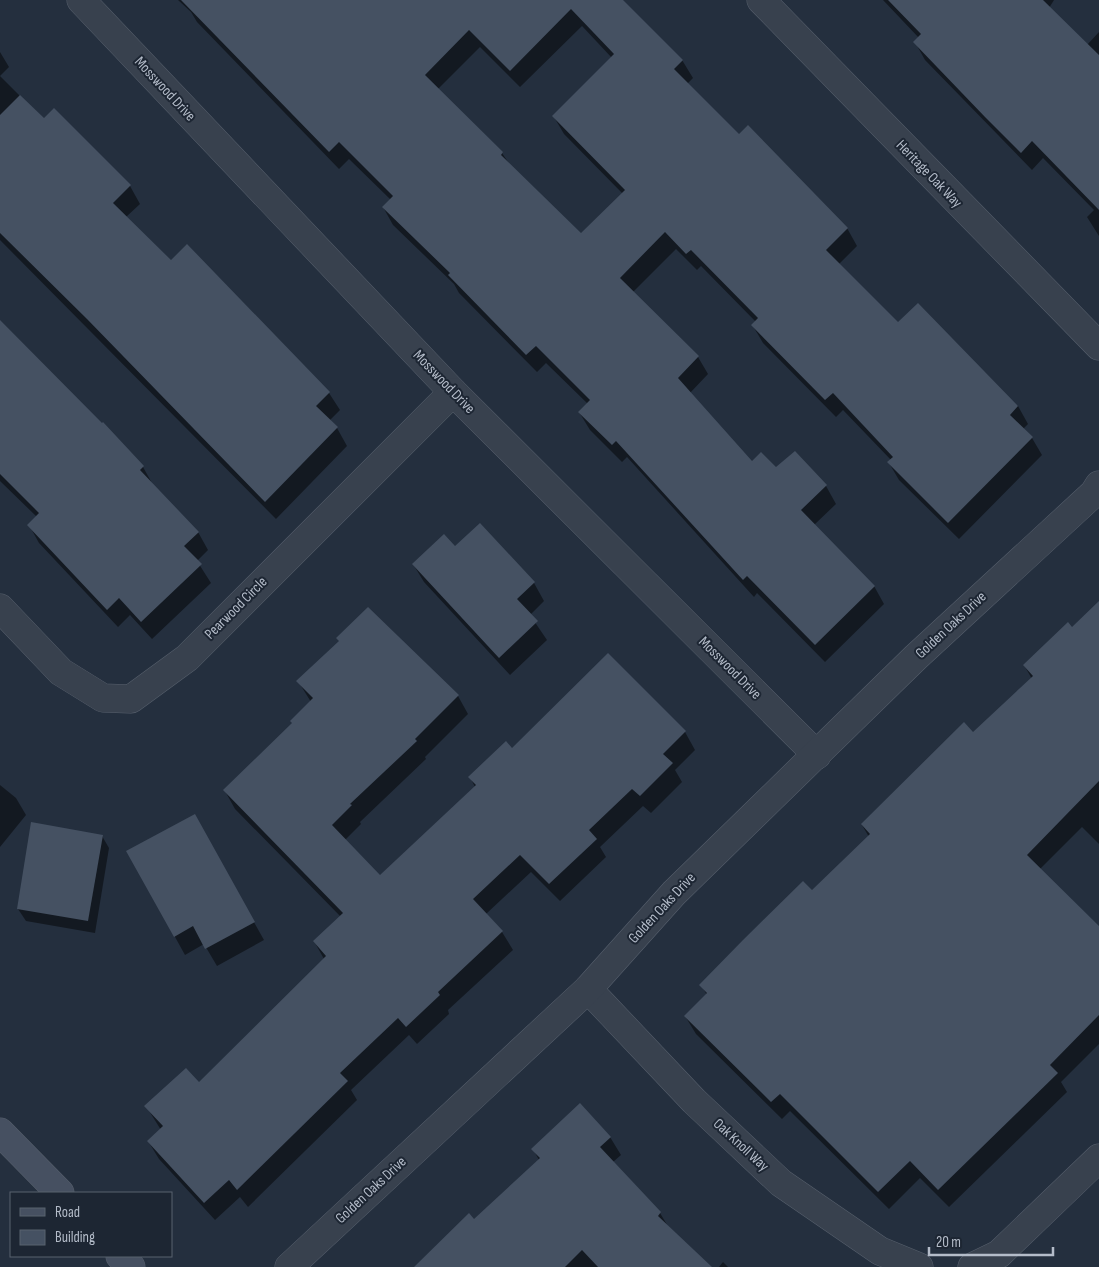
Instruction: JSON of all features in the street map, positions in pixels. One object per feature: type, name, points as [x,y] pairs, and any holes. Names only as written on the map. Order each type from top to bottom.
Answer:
[{"type":"main road","points":[[0,1132],[59,1192]]},
{"type":"main road","points":[[121,1257],[131,1267]]},
{"type":"street","name":"Mosswood Drive","points":[[81,0],[453,392],[817,755]]},
{"type":"street","name":"Heritage Oak Way","points":[[761,0],[1099,346]]},
{"type":"street","name":"Pearwood Circle","points":[[0,608],[61,672],[103,698],[131,699],[187,658],[453,392]]},
{"type":"street","name":"Golden Oaks Drive","points":[[289,1267],[588,989],[674,893],[916,657],[1094,493],[1099,485]]},
{"type":"street","name":"Oak Knoll Way","points":[[588,989],[694,1101],[781,1183],[880,1252],[919,1267]]},
{"type":"street","points":[[972,1267],[999,1254],[1099,1158]]},
{"type":"building","points":[[181,0],[623,0],[683,60],[674,69],[739,134],[748,125],[848,228],[826,250],[898,322],[918,303],[1018,406],[1010,415],[1033,437],[948,523],[887,462],[893,457],[833,393],[825,400],[751,325],[758,318],[691,250],[686,254],[665,232],[620,278],[699,356],[678,378],[752,461],[761,452],[776,467],[795,451],[827,485],[801,510],[875,586],[815,645],[747,576],[743,580],[616,441],[612,445],[578,412],[590,400],[536,346],[526,355],[448,275],[450,273],[382,207],[393,196],[339,142],[329,152]],"holes":[[[571,9],[614,54],[552,116],[625,190],[581,233],[501,155],[503,152],[425,75],[469,30],[510,71]]]},
{"type":"building","points":[[888,0],[1043,0],[1099,55],[1099,210],[1032,141],[1021,153],[913,42],[921,34]]},
{"type":"building","points":[[20,95],[44,118],[54,108],[131,185],[113,203],[171,260],[187,244],[330,392],[316,406],[338,427],[265,502],[87,319],[0,233],[0,115]]},
{"type":"building","points":[[0,320],[103,422],[144,466],[140,470],[199,532],[184,546],[202,564],[141,622],[119,598],[107,610],[27,525],[39,513],[0,474]]},
{"type":"building","points":[[480,523],[535,582],[517,599],[538,621],[499,658],[412,564],[444,534],[455,546]]},
{"type":"building","points":[[1099,601],[1099,781],[1027,855],[1099,926],[1099,1015],[1050,1065],[1058,1073],[938,1190],[910,1161],[878,1192],[780,1094],[771,1102],[684,1016],[707,993],[699,985],[743,940],[803,881],[812,890],[870,834],[861,824],[964,722],[973,732],[1033,676],[1023,665],[1068,622],[1072,627]]},
{"type":"building","points":[[368,607],[459,695],[415,739],[417,741],[350,804],[352,805],[332,825],[380,875],[476,785],[468,777],[506,741],[512,748],[608,653],[686,731],[663,754],[673,763],[640,796],[632,789],[589,830],[597,839],[549,884],[520,855],[473,899],[503,931],[438,992],[440,995],[406,1027],[398,1018],[340,1073],[348,1081],[237,1190],[229,1180],[204,1203],[147,1141],[163,1126],[144,1106],[186,1068],[199,1082],[326,956],[313,941],[343,913],[223,790],[292,723],[290,721],[313,698],[296,681],[339,641],[336,638]]},
{"type":"building","points":[[195,814],[255,922],[205,949],[193,926],[174,937],[126,851]]},
{"type":"building","points":[[31,822],[103,835],[88,921],[17,909]]},
{"type":"building","points":[[580,1103],[611,1137],[600,1147],[661,1212],[658,1216],[712,1267],[598,1267],[582,1250],[565,1267],[414,1267],[469,1213],[474,1219],[540,1158],[531,1149]]}]
